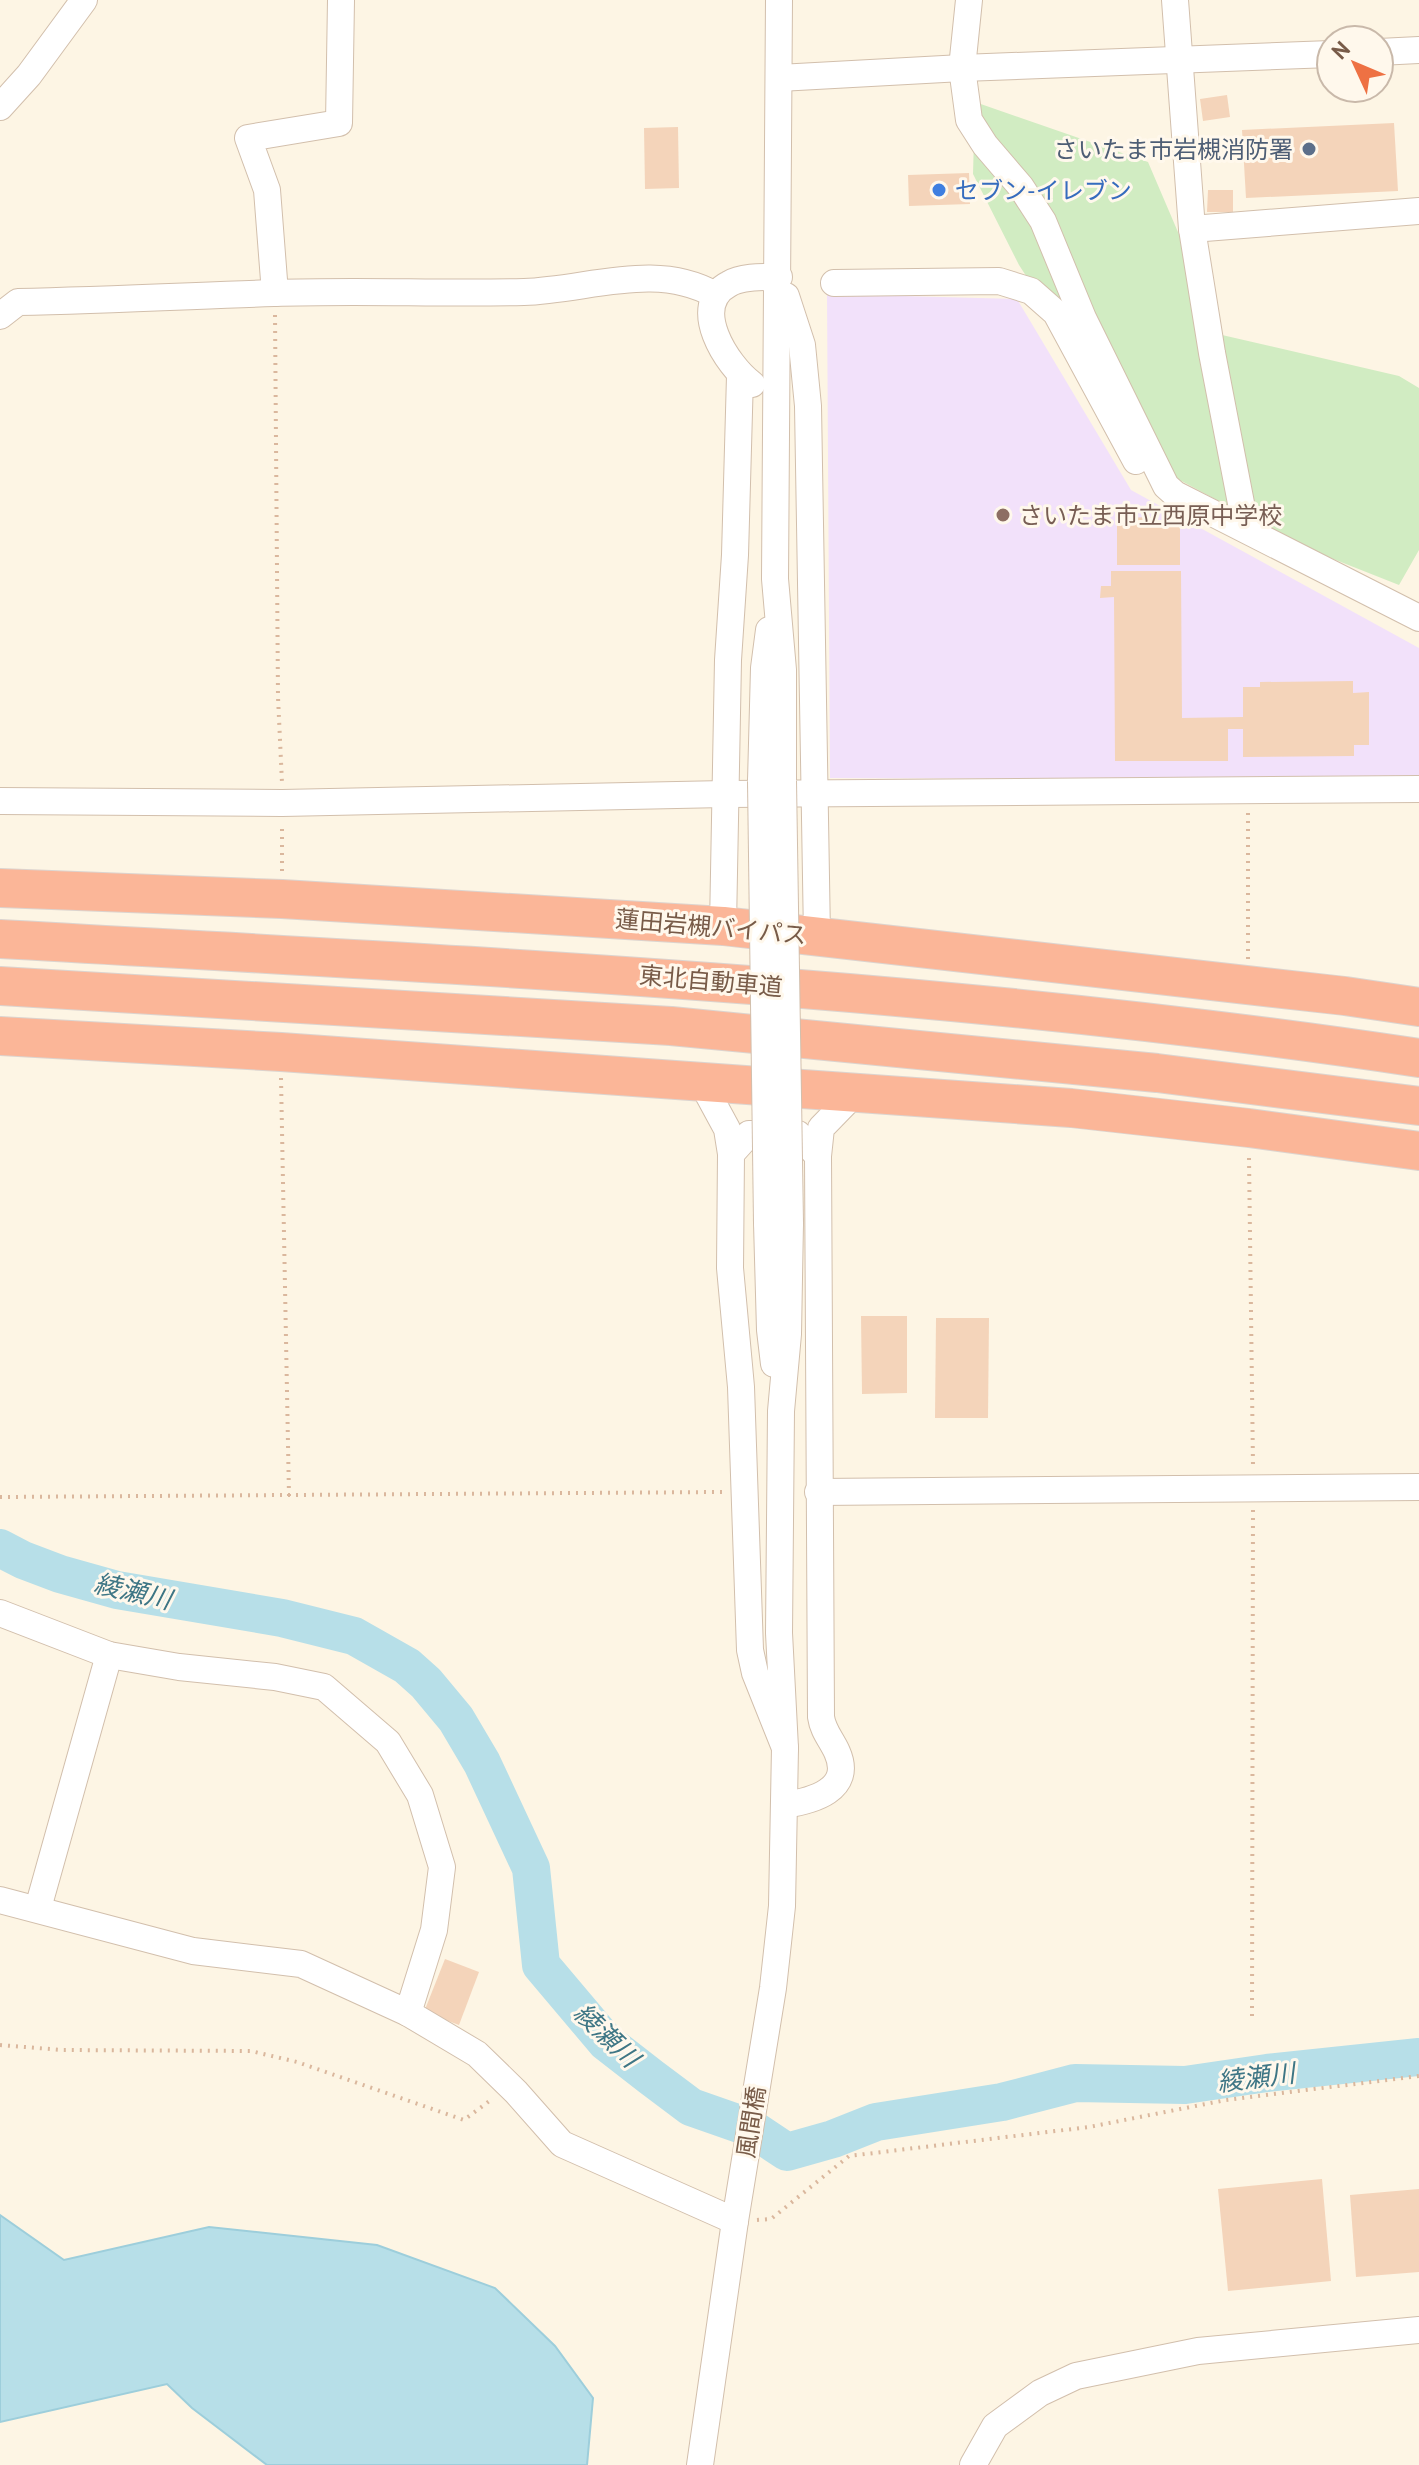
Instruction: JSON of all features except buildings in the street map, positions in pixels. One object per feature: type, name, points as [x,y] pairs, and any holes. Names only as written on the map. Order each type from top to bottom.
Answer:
[{"type":"highway","name":"蓮田岩槻バイパス","points":[[0,888],[282,899],[723,926],[1419,1007]]},
{"type":"highway","name":"東北自動車道","points":[[0,939],[667,977],[1066,1013],[1271,1036],[1419,1058]]},
{"type":"highway","name":"東北自動車道","points":[[0,986],[671,1026],[1157,1073],[1419,1106]]},
{"type":"highway","points":[[0,1036],[281,1052],[1071,1108],[1419,1151]]},
{"type":"street","points":[[0,107],[29,75],[84,0]]},
{"type":"street","points":[[275,293],[267,190],[248,138],[339,123],[341,0]]},
{"type":"street","name":"風間橋","points":[[700,2465],[773,1988],[782,1906],[785,1748],[779,1633],[781,1411],[770,1330],[779,1223],[772,781],[764,668],[775,579],[779,0]]},
{"type":"street","points":[[969,0],[962,68],[969,120],[1043,221],[1083,318],[1166,486]]},
{"type":"street","points":[[1175,0],[1192,229],[1246,529]]},
{"type":"street","points":[[1395,51],[1419,50]]},
{"type":"street","points":[[779,78],[1315,55]]},
{"type":"street","points":[[1192,229],[1419,211]]},
{"type":"street","points":[[0,316],[18,302],[201,298],[275,293],[527,292],[653,277],[682,280],[715,295]]},
{"type":"street","points":[[778,400],[740,376],[718,342],[711,303],[715,295],[730,283],[779,277],[802,345],[808,406],[817,936]]},
{"type":"street","points":[[834,283],[999,281],[1031,291],[1056,313],[1142,470],[1175,494],[1419,618]]},
{"type":"street","points":[[723,926],[728,660],[741,414],[740,376]]},
{"type":"street","points":[[0,801],[282,803],[725,794],[1419,789]]},
{"type":"street","points":[[701,1081],[727,1129],[731,1154],[730,1268],[741,1387],[750,1650],[755,1673],[785,1748]]},
{"type":"street","points":[[784,1805],[813,1800],[830,1792],[840,1771],[838,1753],[823,1730],[821,1717],[818,1156],[821,1128],[857,1091]]},
{"type":"street","points":[[731,1154],[749,1134],[798,1134],[818,1156]]},
{"type":"street","points":[[818,1492],[1419,1487]]},
{"type":"street","points":[[0,1613],[109,1655],[179,1667],[275,1677],[324,1687],[388,1742],[420,1795],[442,1867],[434,1930],[408,2013]]},
{"type":"street","points":[[38,1908],[109,1655]]},
{"type":"street","points":[[0,1900],[193,1951],[301,1964],[408,2013],[477,2054],[562,2144],[735,2221]]},
{"type":"street","points":[[973,2465],[995,2426],[1040,2393],[1076,2376],[1198,2351],[1419,2330]]},
{"type":"path","points":[[275,293],[282,899]]},
{"type":"path","points":[[1248,790],[1248,985]]},
{"type":"path","points":[[281,1052],[289,1496]]},
{"type":"path","points":[[1249,1128],[1253,1488],[1252,2016]]},
{"type":"path","points":[[0,1497],[745,1492]]},
{"type":"path","points":[[0,2045],[62,2050],[251,2051],[297,2062],[464,2120],[510,2086]]},
{"type":"path","points":[[735,2221],[771,2219],[849,2156],[1089,2127],[1226,2100],[1419,2076]]},
{"type":"shaded area","name":"さいたま市立西原中学校","points":[[827,294],[1017,299],[1131,490],[1419,648],[1419,780],[830,778]]},
{"type":"green space","points":[[975,102],[1148,162],[1222,335],[1399,376],[1419,388],[1419,550],[1399,585],[1308,549],[1148,463],[1019,265],[973,174]]},
{"type":"water","points":[[0,2215],[64,2260],[209,2227],[377,2245],[495,2288],[555,2346],[593,2398],[587,2465],[267,2465],[192,2408],[167,2384],[0,2422]]},
{"type":"waterway","name":"綾瀬川","points":[[0,1548],[60,1574],[117,1590],[282,1618],[354,1636],[407,1666],[426,1683],[456,1719],[482,1763],[531,1868],[541,1965],[606,2042],[651,2077],[691,2107],[751,2128],[787,2152],[876,2122],[1002,2102],[1075,2083],[1185,2085],[1419,2057]]},
{"type":"place","name":"さいたま市岩槻消防署","points":[[1309,149]]},
{"type":"place","name":"セブン-イレブン","points":[[939,190]]},
{"type":"place","name":"さいたま市立西原中学校","points":[[1003,515]]}]
